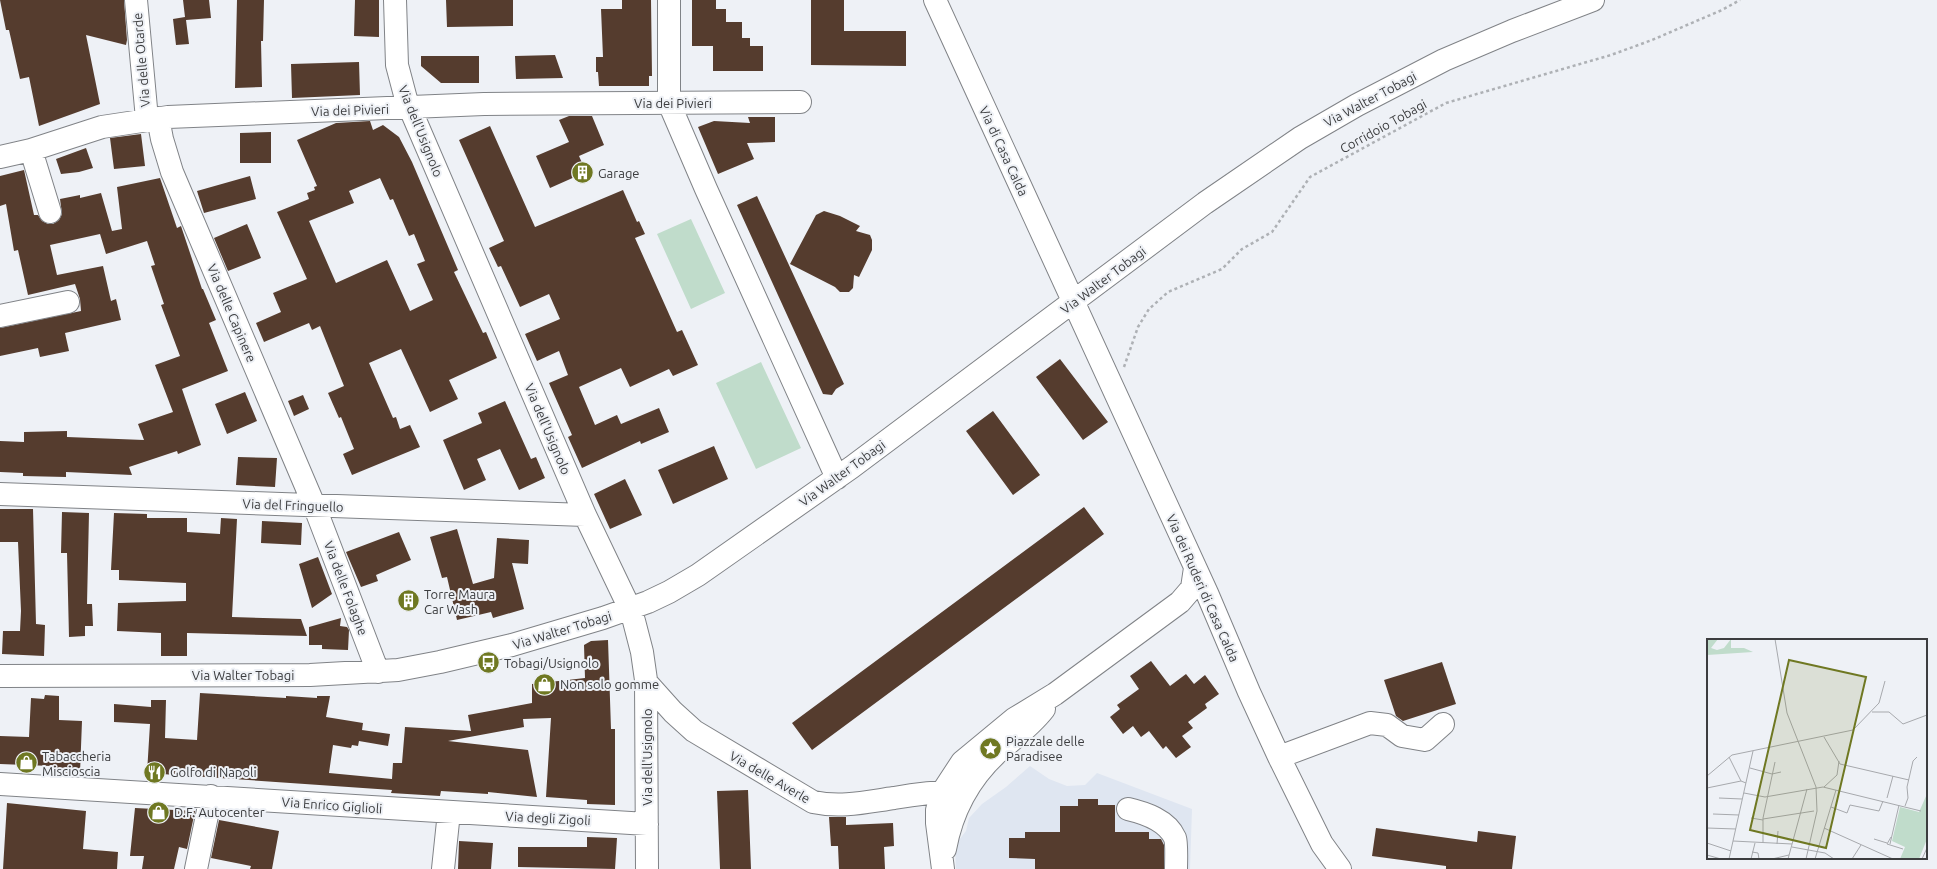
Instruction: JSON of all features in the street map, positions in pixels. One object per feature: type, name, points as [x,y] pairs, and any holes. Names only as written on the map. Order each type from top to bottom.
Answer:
[{"type":"street","name":"Via delle Otarde","points":[[136,0],[152,118]]},
{"type":"street","name":"Via dell'Usignolo","points":[[395,0],[397,66],[410,107],[586,515],[630,609],[642,652],[647,683],[647,869]]},
{"type":"street","points":[[669,0],[669,103],[706,189],[837,478]]},
{"type":"street","name":"Via di Casa Calda","points":[[935,0],[1073,303]]},
{"type":"street","name":"Via Walter Tobagi","points":[[0,676],[310,675],[378,672],[420,666],[512,645],[630,609],[669,592],[698,575],[837,478],[1245,175],[1331,119],[1401,81],[1457,54],[1592,0]]},
{"type":"street","name":"Via dei Pivieri","points":[[0,157],[31,150],[95,129],[152,118],[484,104],[800,102]]},
{"type":"street","name":"Via delle Capinere","points":[[152,118],[162,139],[172,172],[314,505]]},
{"type":"street","points":[[31,150],[50,212]]},
{"type":"street","points":[[0,316],[68,302]]},
{"type":"street","name":"Via dei Ruderi di Casa Calda","points":[[1073,303],[1195,568],[1279,757],[1322,844],[1340,869]]},
{"type":"street","name":"Via del Fringuello","points":[[0,494],[586,515]]},
{"type":"street","name":"Via delle Folaghe","points":[[314,505],[378,672]]},
{"type":"street","points":[[943,865],[938,840],[937,816],[943,791],[955,770],[965,759],[1014,719],[1055,694],[1180,602],[1192,588],[1195,568]]},
{"type":"street","name":"Via delle Averle","points":[[647,683],[673,712],[694,731],[814,802],[832,805],[853,804],[943,791],[965,792]]},
{"type":"street","points":[[943,865],[950,824],[965,792],[981,769],[1033,722],[1055,694]]},
{"type":"street","points":[[1279,757],[1370,723],[1387,725],[1402,736],[1425,740],[1443,724]]},
{"type":"street","name":"Via Enrico Giglioli","points":[[0,784],[449,812]]},
{"type":"street","points":[[196,869],[211,796]]},
{"type":"street","points":[[1128,809],[1151,815],[1166,827],[1175,838],[1176,869]]},
{"type":"street","points":[[443,869],[449,812]]},
{"type":"street","name":"Via degli Zigoli","points":[[449,812],[647,824]]},
{"type":"path","name":"Corridoio Tobagi","points":[[1122,372],[1138,327],[1148,309],[1168,292],[1222,269],[1242,249],[1272,232],[1310,177],[1446,103],[1611,55],[1666,34],[1722,10],[1740,0]]},
{"type":"shaded area","points":[[1030,766],[1049,779],[1067,786],[1085,785],[1097,773],[1192,809],[1190,869],[956,869],[955,845],[966,831],[969,818],[982,804],[1006,787]]},
{"type":"green space","points":[[691,219],[725,293],[691,309],[657,234]]},
{"type":"green space","points":[[761,362],[801,448],[756,469],[716,383]]},
{"type":"building","points":[[0,0],[124,0],[127,40],[126,45],[86,35],[100,104],[39,126],[29,77],[20,79],[9,30],[6,30]]},
{"type":"building","points":[[183,0],[209,0],[211,18],[186,20],[189,44],[176,45],[173,19],[185,17]]},
{"type":"building","points":[[237,0],[264,0],[263,41],[261,41],[262,87],[235,88]]},
{"type":"building","points":[[355,0],[379,0],[379,37],[354,36]]},
{"type":"building","points":[[446,0],[513,0],[513,26],[447,27]]},
{"type":"building","points":[[622,0],[651,0],[652,76],[649,76],[649,86],[599,86],[598,72],[596,72],[596,57],[603,57],[601,9],[622,9]]},
{"type":"building","points":[[692,0],[716,0],[716,9],[726,9],[726,22],[742,22],[742,38],[750,38],[750,46],[763,46],[763,71],[713,71],[713,46],[692,46]]},
{"type":"building","points":[[811,0],[844,0],[844,31],[906,31],[906,66],[811,65]]},
{"type":"building","points":[[555,55],[563,78],[516,79],[515,56]]},
{"type":"building","points":[[421,56],[479,56],[479,83],[441,83],[421,66]]},
{"type":"building","points":[[359,62],[360,95],[292,98],[291,64]]},
{"type":"building","points":[[569,116],[592,116],[604,145],[579,156],[586,172],[550,188],[536,156],[569,142],[559,120]]},
{"type":"building","points":[[748,117],[775,117],[775,142],[747,143],[754,159],[718,174],[698,127],[714,121],[750,123]]},
{"type":"building","points":[[370,121],[373,130],[383,125],[399,137],[412,162],[458,270],[454,272],[483,333],[486,332],[497,358],[449,380],[458,399],[430,412],[401,349],[369,363],[393,418],[396,417],[400,429],[410,425],[420,447],[352,475],[343,454],[354,449],[341,417],[339,418],[328,393],[344,386],[320,326],[312,330],[309,323],[264,342],[256,323],[281,312],[273,293],[307,279],[277,212],[309,199],[307,193],[315,190],[314,187],[317,186],[297,140],[336,123]],"holes":[[[380,178],[390,200],[393,199],[409,236],[414,234],[425,261],[417,264],[433,300],[410,311],[387,260],[336,283],[309,221],[354,203],[349,191]]]},
{"type":"building","points":[[490,126],[535,227],[623,190],[637,222],[639,221],[645,234],[635,238],[677,332],[682,330],[698,365],[673,376],[669,369],[630,387],[621,368],[579,387],[595,425],[617,415],[621,424],[659,408],[669,432],[641,444],[640,441],[582,468],[568,437],[572,435],[549,383],[568,375],[559,351],[537,361],[525,334],[560,319],[549,294],[520,307],[501,266],[498,267],[489,248],[504,241],[459,140]]},
{"type":"building","points":[[271,132],[271,163],[240,163],[240,133]]},
{"type":"building","points":[[141,134],[145,166],[114,169],[110,138]]},
{"type":"building","points":[[86,148],[93,168],[79,172],[61,174],[56,159]]},
{"type":"building","points":[[24,170],[34,215],[38,215],[42,221],[48,224],[53,224],[59,220],[62,214],[60,199],[80,195],[80,198],[101,193],[112,231],[122,229],[117,187],[160,178],[177,228],[181,226],[202,289],[216,320],[209,323],[228,371],[182,389],[201,445],[178,454],[177,451],[129,467],[132,475],[66,472],[66,477],[23,476],[23,473],[0,472],[0,441],[24,442],[24,432],[67,431],[67,437],[144,440],[138,424],[173,412],[155,365],[180,356],[161,305],[164,304],[151,266],[155,265],[147,241],[106,254],[100,234],[50,245],[57,275],[103,266],[111,301],[116,299],[121,320],[65,333],[69,351],[40,357],[38,348],[0,356],[0,328],[81,311],[80,299],[75,284],[28,295],[18,250],[14,251],[6,204],[0,206],[0,176]]},
{"type":"building","points":[[250,176],[256,199],[204,213],[197,191]]},
{"type":"building","points":[[757,196],[844,384],[836,389],[832,395],[823,394],[737,205]]},
{"type":"building","points":[[824,211],[840,216],[860,226],[856,231],[870,235],[872,240],[872,250],[859,277],[854,275],[853,288],[849,292],[840,292],[835,287],[790,264],[816,215]]},
{"type":"building","points":[[247,224],[261,258],[228,271],[214,238]]},
{"type":"building","points":[[1060,359],[1108,422],[1083,440],[1036,377]]},
{"type":"building","points":[[245,392],[257,421],[227,434],[215,404]]},
{"type":"building","points":[[303,395],[309,409],[294,416],[288,401]]},
{"type":"building","points":[[505,401],[531,459],[536,457],[545,478],[519,490],[500,449],[477,459],[486,480],[464,490],[443,440],[482,423],[478,413]]},
{"type":"building","points":[[993,411],[1040,475],[1013,495],[966,431]]},
{"type":"building","points":[[714,446],[728,479],[673,504],[658,470]]},
{"type":"building","points":[[238,457],[277,458],[275,487],[236,485]]},
{"type":"building","points":[[625,479],[642,515],[610,529],[594,494]]},
{"type":"building","points":[[1084,507],[1104,534],[812,750],[792,723]]},
{"type":"building","points":[[0,509],[33,509],[36,624],[45,625],[44,656],[2,654],[3,631],[20,631],[21,611],[18,542],[0,542]]},
{"type":"building","points":[[62,512],[89,513],[87,604],[92,604],[93,626],[85,626],[85,636],[69,637],[67,553],[61,553]]},
{"type":"building","points":[[114,513],[147,514],[147,518],[187,518],[187,532],[220,534],[221,518],[237,519],[232,617],[301,619],[307,636],[187,633],[187,656],[161,656],[161,633],[117,631],[118,603],[186,601],[186,583],[119,580],[119,570],[111,570]]},
{"type":"building","points":[[262,521],[302,523],[301,545],[261,543]]},
{"type":"building","points":[[457,529],[473,584],[494,578],[497,538],[529,540],[528,564],[512,563],[524,609],[493,618],[491,612],[457,620],[447,577],[442,578],[430,537]]},
{"type":"building","points":[[399,532],[411,560],[376,575],[378,581],[361,587],[346,552]]},
{"type":"building","points":[[318,557],[332,594],[312,608],[299,564]]},
{"type":"building","points":[[341,618],[340,626],[347,627],[349,630],[348,650],[322,649],[322,645],[309,645],[309,627]]},
{"type":"building","points":[[608,640],[611,729],[615,729],[615,805],[587,804],[587,800],[546,797],[551,718],[523,719],[524,727],[448,741],[528,750],[537,797],[488,792],[488,794],[441,791],[440,796],[391,793],[392,790],[147,773],[150,724],[114,722],[114,704],[151,707],[151,700],[166,700],[165,738],[197,740],[200,693],[286,698],[286,696],[317,698],[317,696],[330,696],[326,717],[363,723],[362,730],[390,734],[388,746],[359,741],[358,746],[352,745],[351,748],[333,745],[329,773],[392,779],[393,763],[402,763],[405,727],[471,731],[468,715],[532,703],[532,684],[585,678],[584,645],[591,641]]},
{"type":"building","points":[[1151,661],[1170,686],[1186,674],[1194,684],[1205,675],[1219,694],[1205,704],[1207,708],[1188,722],[1193,728],[1182,736],[1191,747],[1176,758],[1166,746],[1163,749],[1149,731],[1141,737],[1133,726],[1123,734],[1110,717],[1120,709],[1117,705],[1139,689],[1130,676]]},
{"type":"building","points":[[1442,662],[1456,704],[1403,721],[1396,716],[1384,680]]},
{"type":"building","points":[[45,695],[59,696],[59,720],[82,721],[80,773],[51,772],[51,766],[0,764],[0,736],[29,737],[31,698],[44,699]]},
{"type":"building","points":[[748,790],[751,869],[720,869],[717,791]]},
{"type":"building","points":[[1078,799],[1098,799],[1098,805],[1115,805],[1115,832],[1149,832],[1149,839],[1161,839],[1164,845],[1164,869],[1035,869],[1035,859],[1009,858],[1009,838],[1025,838],[1025,832],[1060,832],[1060,806],[1078,806]]},
{"type":"building","points":[[7,803],[86,811],[83,849],[118,852],[117,869],[3,869]]},
{"type":"building","points":[[135,808],[195,811],[187,849],[179,847],[174,869],[142,869],[144,856],[130,856]]},
{"type":"building","points":[[829,817],[846,817],[846,825],[893,823],[894,846],[884,847],[885,869],[839,869],[838,846],[831,846]]},
{"type":"building","points":[[219,820],[279,831],[272,869],[250,869],[251,866],[211,858]]},
{"type":"building","points":[[1376,828],[1477,842],[1478,831],[1516,836],[1512,869],[1446,869],[1446,866],[1372,856]]},
{"type":"building","points":[[587,837],[617,838],[615,869],[518,867],[518,847],[587,847]]},
{"type":"building","points":[[459,841],[493,843],[491,869],[458,869]]},
{"type":"place","name":"Garage","points":[[583,173]]},
{"type":"place","name":"Torre Maura Car Wash","points":[[409,601]]},
{"type":"place","name":"Tobagi/Usignolo","points":[[489,663]]},
{"type":"place","name":"Non solo gomme","points":[[545,684]]},
{"type":"place","name":"Piazzale delle Paradisee","points":[[990,748]]},
{"type":"place","name":"Tabaccheria Miscioscia","points":[[27,763]]},
{"type":"place","name":"Golfo di Napoli","points":[[155,772]]},
{"type":"place","name":"D.F. Autocenter","points":[[159,812]]}]
